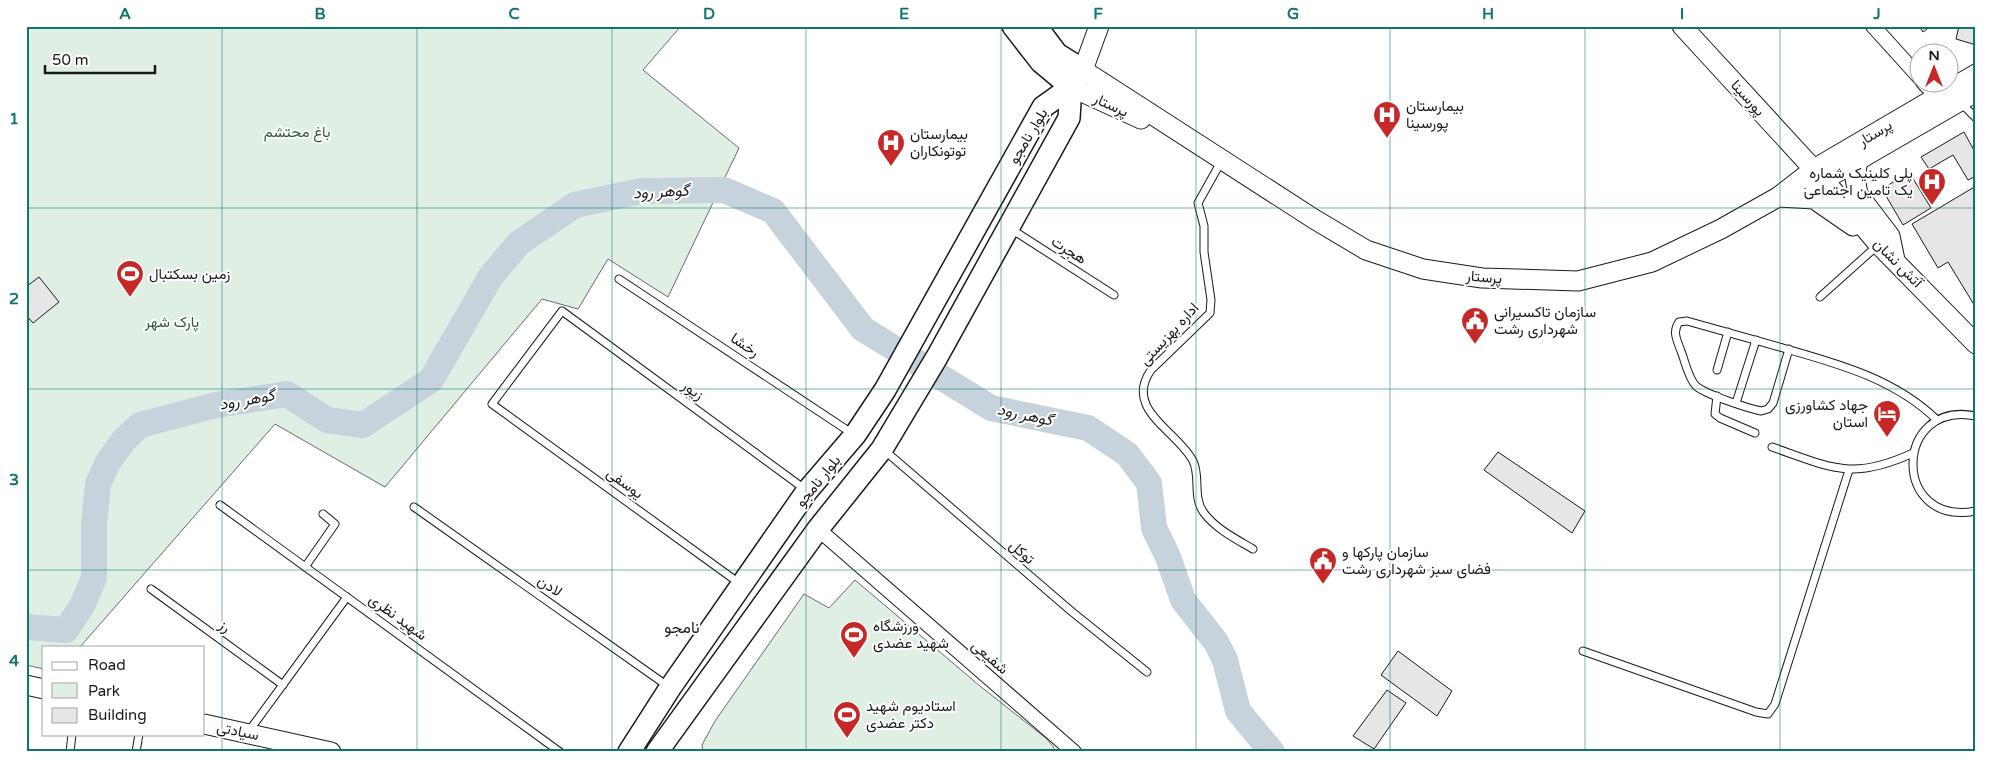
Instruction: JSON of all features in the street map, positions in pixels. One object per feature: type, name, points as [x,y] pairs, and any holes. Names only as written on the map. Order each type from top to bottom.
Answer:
[{"type":"main road","points":[[1013,26],[1041,62],[1077,78]]},
{"type":"main road","points":[[1036,26],[1077,78]]},
{"type":"main road","name":"بلوار نامجو","points":[[657,752],[818,528],[882,449],[937,357],[1069,118],[1077,78]]},
{"type":"main road","name":"بلوار نامجو","points":[[629,752],[670,688],[808,490],[856,435],[885,390],[1043,107],[1077,78]]},
{"type":"main road","points":[[913,340],[937,357]]},
{"type":"street","points":[[1077,78],[1099,26]]},
{"type":"street","name":"پورسینا","points":[[1682,26],[1819,175]]},
{"type":"street","points":[[1873,26],[1910,67]]},
{"type":"street","name":"پرستار","points":[[1077,78],[1206,149],[1314,220],[1366,250],[1423,269],[1482,278],[1578,281],[1652,262],[1722,229],[1819,175],[1937,97],[1976,74]]},
{"type":"street","points":[[1932,92],[1937,97]]},
{"type":"street","name":"پرستار","points":[[1819,175],[1858,160],[1976,92]]},
{"type":"street","points":[[1858,160],[1855,178],[1858,194],[1890,236],[1895,260]]},
{"type":"street","name":"آتش نشان","points":[[1819,175],[1878,244],[1976,344]]},
{"type":"street","points":[[1778,197],[1814,199],[1834,211],[1878,244]]},
{"type":"street","name":"شفیعی","points":[[818,528],[1074,752]]},
{"type":"street","points":[[26,685],[42,689]]},
{"type":"street","name":"سیادتی","points":[[205,724],[331,752]]},
{"type":"lane","points":[[1959,102],[1976,118]]},
{"type":"lane","name":"اداره بهزیستی","points":[[1222,160],[1198,202],[1204,226],[1204,252],[1211,300],[1210,313],[1151,370],[1146,377],[1142,394],[1148,408],[1193,461],[1198,498],[1202,510],[1217,526],[1252,549]]},
{"type":"lane","name":"هجرت","points":[[1008,227],[1114,295]]},
{"type":"lane","points":[[1820,297],[1878,244]]},
{"type":"lane","name":"رخشا","points":[[619,278],[856,435]]},
{"type":"lane","name":"زیور","points":[[492,404],[562,311],[808,490]]},
{"type":"lane","points":[[1789,349],[1773,403],[1768,409],[1756,410],[1696,386],[1691,379],[1675,328],[1679,322],[1687,321],[1789,349],[1854,370],[1887,383],[1922,405],[1937,420]]},
{"type":"lane","points":[[1717,370],[1728,332]]},
{"type":"lane","points":[[1736,403],[1756,340]]},
{"type":"lane","points":[[1717,396],[1715,414],[1755,434]]},
{"type":"lane","name":"یوسفی","points":[[492,404],[742,584]]},
{"type":"lane","points":[[1976,416],[1957,414],[1937,420],[1922,434],[1913,453],[1913,473],[1921,492],[1928,500],[1941,508],[1956,513],[1976,511]]},
{"type":"lane","points":[[1772,447],[1827,466],[1849,470],[1881,466],[1913,453]]},
{"type":"lane","name":"توکل","points":[[882,449],[1064,606],[1147,672]]},
{"type":"lane","points":[[1583,651],[1756,712],[1768,714],[1775,704],[1849,470]]},
{"type":"lane","name":"شهید نظری","points":[[220,505],[560,752]]},
{"type":"lane","name":"لادن","points":[[414,507],[670,688]]},
{"type":"lane","points":[[305,566],[335,524],[323,514]]},
{"type":"lane","name":"رز","points":[[151,589],[283,685]]},
{"type":"lane","points":[[247,734],[347,597]]},
{"type":"lane","points":[[70,752],[72,736]]},
{"type":"lane","points":[[136,752],[139,736]]},
{"type":"green space","name":"پارک شهر","points":[[26,26],[681,26],[643,70],[739,148],[668,297],[608,259],[578,309],[542,299],[385,487],[275,424],[81,646],[42,646],[42,669],[26,665]]},
{"type":"green space","name":"ورزشگاه شهید عضدی","points":[[855,580],[980,686],[1047,739],[1055,752],[703,752],[702,745],[715,721],[804,594],[829,608]]},
{"type":"building","points":[[1919,26],[1931,26],[1923,32]]},
{"type":"building","points":[[1959,26],[1976,26],[1976,45],[1956,39]]},
{"type":"building","points":[[1964,132],[1976,154],[1976,176],[1968,180],[1953,155],[1929,169],[1921,157]]},
{"type":"building","points":[[1909,172],[1931,208],[1903,225],[1882,189]]},
{"type":"building","points":[[1976,186],[1976,308],[1948,262],[1938,268],[1912,224]]},
{"type":"building","points":[[39,277],[59,302],[33,323],[26,315],[26,287]]},
{"type":"building","points":[[1498,452],[1585,511],[1572,533],[1484,470]]},
{"type":"building","points":[[1398,651],[1452,691],[1437,716],[1381,675]]},
{"type":"building","points":[[1387,690],[1406,703],[1374,749],[1353,736]]},
{"type":"waterway","name":"گوهر رود","points":[[26,627],[66,630],[83,604],[94,578],[94,523],[98,484],[108,462],[124,440],[140,425],[216,405],[287,394],[327,420],[363,425],[431,380],[491,276],[519,243],[575,205],[641,191],[724,190],[773,211],[863,329],[991,408],[1088,428],[1127,454],[1149,483],[1154,528],[1168,557],[1183,600],[1216,642],[1225,660],[1238,711],[1272,752]]},
{"type":"place","name":"بیمارستان پورسینا","points":[[1387,139]]},
{"type":"place","name":"بیمارستان توتونکاران","points":[[891,167]]},
{"type":"place","name":"پلی کلینیک شماره یک تامین اجتماعی","points":[[1932,206]]},
{"type":"place","name":"زمین بسکتبال","points":[[130,298]]},
{"type":"place","name":"سازمان تاکسیرانی شهرداری رشت","points":[[1475,345]]},
{"type":"place","name":"جهاد کشاورزی استان","points":[[1887,438]]},
{"type":"place","name":"سازمان پارکها و فضای سبز شهرداری رشت","points":[[1323,585]]},
{"type":"place","name":"ورزشگاه شهید عضدی","points":[[854,659]]},
{"type":"place","name":"استادیوم شهید دکتر عضدی","points":[[847,739]]},
{"type":"district","name":"نامجو","points":[[682,628]]},
{"type":"park label","name":"باغ محتشم","points":[[297,132]]}]
